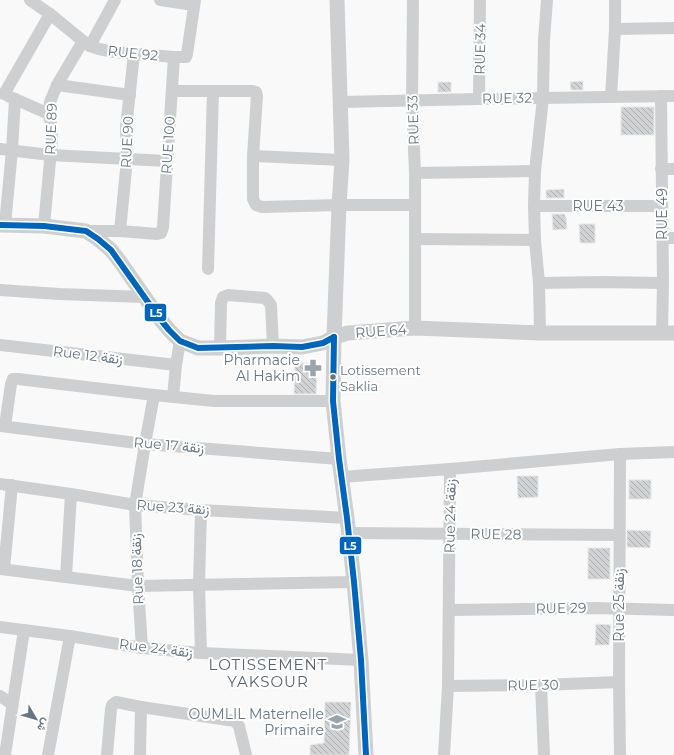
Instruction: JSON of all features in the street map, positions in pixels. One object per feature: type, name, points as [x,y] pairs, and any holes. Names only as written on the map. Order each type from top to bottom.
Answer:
[{"type":"street","points":[[30,0],[87,43]]},
{"type":"street","name":"RUE 89","points":[[44,226],[52,139],[49,114],[50,102],[57,85],[115,0]]},
{"type":"street","points":[[160,0],[195,3]]},
{"type":"street","points":[[337,0],[342,160],[334,337],[333,402],[338,459],[349,533],[354,582],[361,660],[366,755]]},
{"type":"street","name":"RUE 33","points":[[413,0],[412,101],[415,173],[415,328]]},
{"type":"street","name":"RUE 34","points":[[479,99],[480,0]]},
{"type":"street","points":[[540,333],[539,283],[535,240],[534,206],[535,171],[543,98],[546,0]]},
{"type":"street","points":[[611,97],[615,0]]},
{"type":"street","name":"RUE 100","points":[[120,231],[157,234],[161,233],[163,227],[172,91],[195,3]]},
{"type":"street","points":[[2,225],[6,150],[6,95],[50,14]]},
{"type":"street","points":[[615,29],[674,28]]},
{"type":"street","name":"RUE 92","points":[[87,43],[99,49],[134,54],[180,57]]},
{"type":"street","name":"RUE 90","points":[[120,231],[127,159],[126,128],[134,54]]},
{"type":"street","points":[[57,85],[130,95]]},
{"type":"street","points":[[172,91],[256,92],[253,199],[256,205],[262,207],[414,205]]},
{"type":"street","points":[[208,269],[213,91]]},
{"type":"street","points":[[6,95],[49,114]]},
{"type":"street","name":"RUE 49","points":[[661,96],[663,283],[668,333]]},
{"type":"street","name":"RUE 32","points":[[340,102],[674,96]]},
{"type":"street","points":[[6,150],[50,155],[167,162]]},
{"type":"street","points":[[254,156],[342,160]]},
{"type":"street","points":[[661,169],[674,169]]},
{"type":"street","points":[[415,173],[535,171]]},
{"type":"street","name":"RUE 43","points":[[534,206],[662,206]]},
{"type":"street","name":"RUE 64","points":[[2,225],[44,226],[86,231],[111,250],[122,263],[169,330],[180,341],[198,348],[273,346],[302,347],[323,344],[334,337],[348,333],[415,328],[540,333],[668,333]]},
{"type":"street","points":[[86,231],[120,231]]},
{"type":"street","points":[[662,238],[674,238]]},
{"type":"street","points":[[415,239],[535,240]]},
{"type":"street","points":[[539,283],[663,283]]},
{"type":"street","points":[[0,290],[146,297]]},
{"type":"street","points":[[220,348],[221,303],[223,298],[228,295],[265,298],[268,300],[271,305],[273,346]]},
{"type":"street","points":[[173,397],[180,341]]},
{"type":"street","name":"Rue 12 زنقة","points":[[0,345],[176,365]]},
{"type":"street","points":[[2,426],[13,379],[214,402],[333,402]]},
{"type":"street","name":"Rue 18 زنقة","points":[[142,648],[135,505],[154,395]]},
{"type":"street","name":"Rue 17 زنقة","points":[[2,426],[145,444],[338,459]]},
{"type":"street","points":[[341,477],[620,454],[674,452]]},
{"type":"street","name":"Rue 25 زنقة","points":[[620,454],[620,755]]},
{"type":"street","name":"Rue 24 زنقة","points":[[444,755],[448,686],[450,469]]},
{"type":"street","points":[[6,484],[2,569],[138,586],[354,582]]},
{"type":"street","name":"Rue 23 زنقة","points":[[6,484],[135,505],[347,518]]},
{"type":"street","points":[[66,577],[71,494]]},
{"type":"street","points":[[200,654],[199,585],[201,510]]},
{"type":"street","name":"RUE 28","points":[[349,533],[619,535]]},
{"type":"street","name":"RUE 29","points":[[449,610],[596,608],[674,610]]},
{"type":"street","name":"Rue 24 زنقة","points":[[0,627],[70,636],[142,648],[200,654],[361,660]]},
{"type":"street","points":[[5,755],[24,630]]},
{"type":"street","points":[[48,755],[70,636]]},
{"type":"street","name":"RUE 30","points":[[448,686],[619,682]]},
{"type":"street","points":[[541,685],[544,755]]},
{"type":"street","points":[[0,696],[12,704]]},
{"type":"street","points":[[107,755],[111,709],[112,705],[116,702],[234,721],[239,726],[246,755]]},
{"type":"street","points":[[140,755],[141,707]]},
{"type":"building","points":[[583,81],[583,90],[571,90],[570,82]]},
{"type":"building","points":[[438,82],[451,82],[451,92],[438,92]]},
{"type":"building","points":[[621,107],[654,107],[654,135],[621,135]]},
{"type":"building","points":[[564,189],[564,198],[546,198],[546,190]]},
{"type":"building","points":[[552,214],[565,214],[567,229],[553,230]]},
{"type":"building","points":[[579,224],[595,224],[595,243],[580,243]]},
{"type":"building","points":[[295,363],[317,363],[316,394],[294,394]]},
{"type":"building","points":[[517,476],[538,476],[538,497],[518,498]]},
{"type":"building","points":[[629,480],[651,480],[651,499],[629,499]]},
{"type":"building","points":[[627,530],[651,531],[650,548],[627,547]]},
{"type":"building","points":[[588,548],[610,548],[610,579],[588,579]]},
{"type":"building","points":[[596,624],[611,625],[609,645],[595,645]]},
{"type":"building","name":"OUMLIL Maternelle Primaire","points":[[325,702],[351,702],[349,755],[310,755],[310,745],[324,743]]},
{"type":"transit line","name":"L5","points":[[0,225],[44,226],[86,231],[111,250],[169,330],[180,341],[198,348],[273,346],[302,347],[323,343],[334,337]]},
{"type":"transit line","name":"L5","points":[[334,337],[333,401],[354,582],[361,660],[366,755]]},
{"type":"place","name":"Pharmacie Al Hakim","points":[[313,368]]},
{"type":"place","name":"Lotissement Saklia","points":[[333,377]]},
{"type":"place","name":"OUMLIL Maternelle Primaire","points":[[337,722]]},
{"type":"district","name":"LOTISSEMENT YAKSOUR","points":[[268,672]]}]
